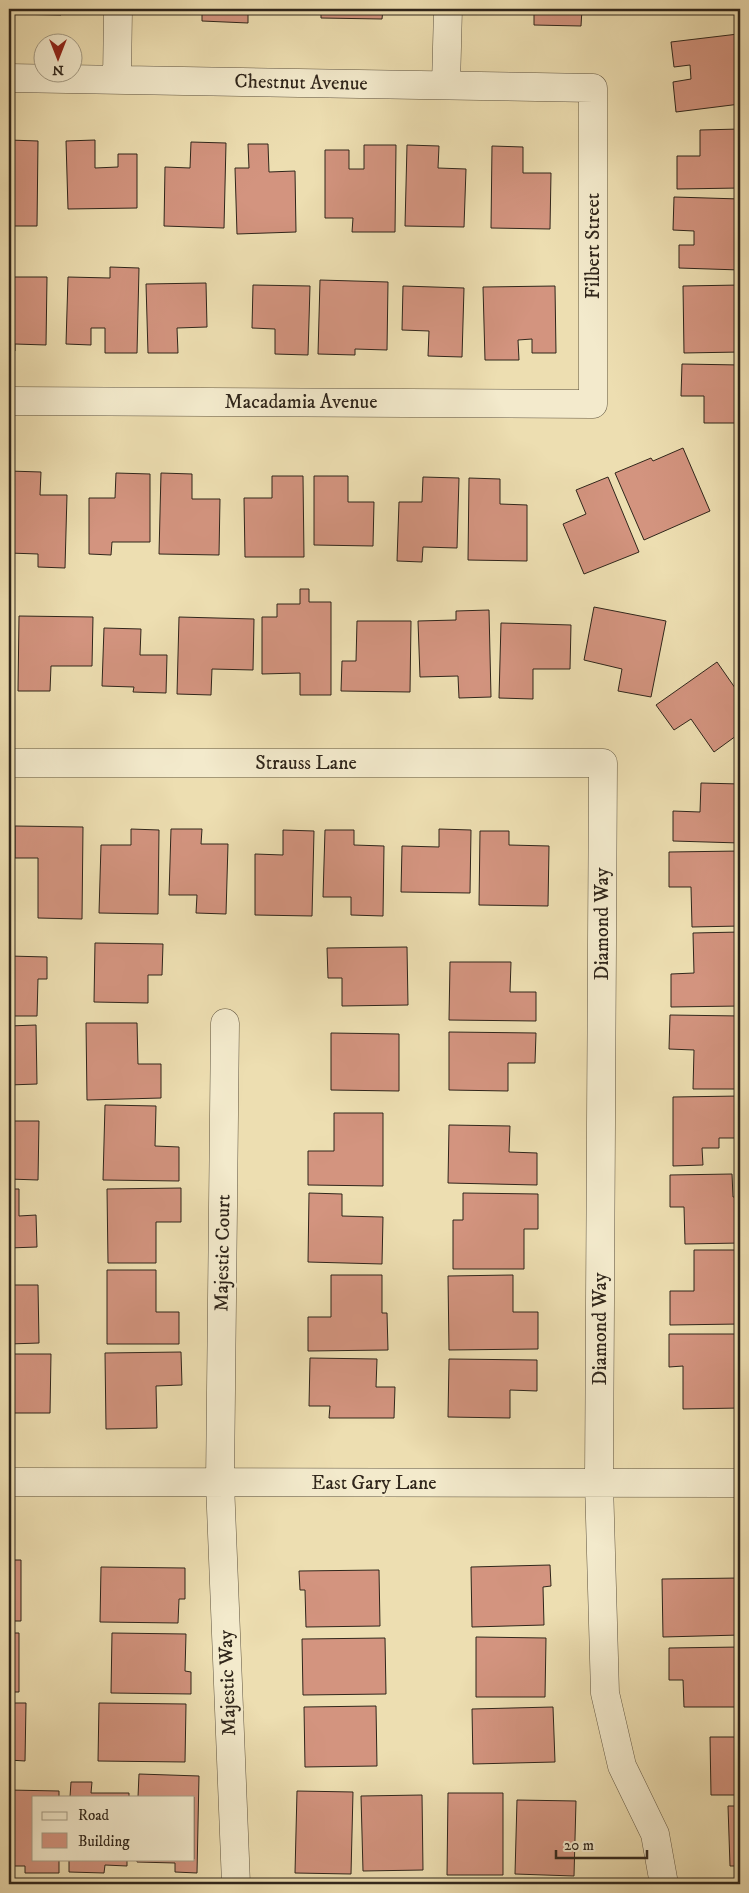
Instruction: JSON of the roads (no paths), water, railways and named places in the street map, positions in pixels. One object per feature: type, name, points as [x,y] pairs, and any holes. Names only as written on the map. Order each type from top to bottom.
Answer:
[{"type":"street","points":[[117,79],[118,9]]},
{"type":"street","points":[[446,86],[448,9]]},
{"type":"street","name":"Chestnut Avenue","points":[[9,78],[593,88]]},
{"type":"street","name":"Filbert Street","points":[[593,88],[593,404]]},
{"type":"street","name":"Macadamia Avenue","points":[[9,401],[593,404]]},
{"type":"street","name":"Strauss Lane","points":[[9,763],[604,763]]},
{"type":"street","name":"Diamond Way","points":[[604,763],[599,1483],[605,1693],[622,1766],[655,1834],[664,1884]]},
{"type":"street","name":"Majestic Court","points":[[220,1483],[225,1024]]},
{"type":"street","name":"East Gary Lane","points":[[9,1482],[740,1483]]},
{"type":"street","name":"Majestic Way","points":[[220,1483],[236,1884]]}]
